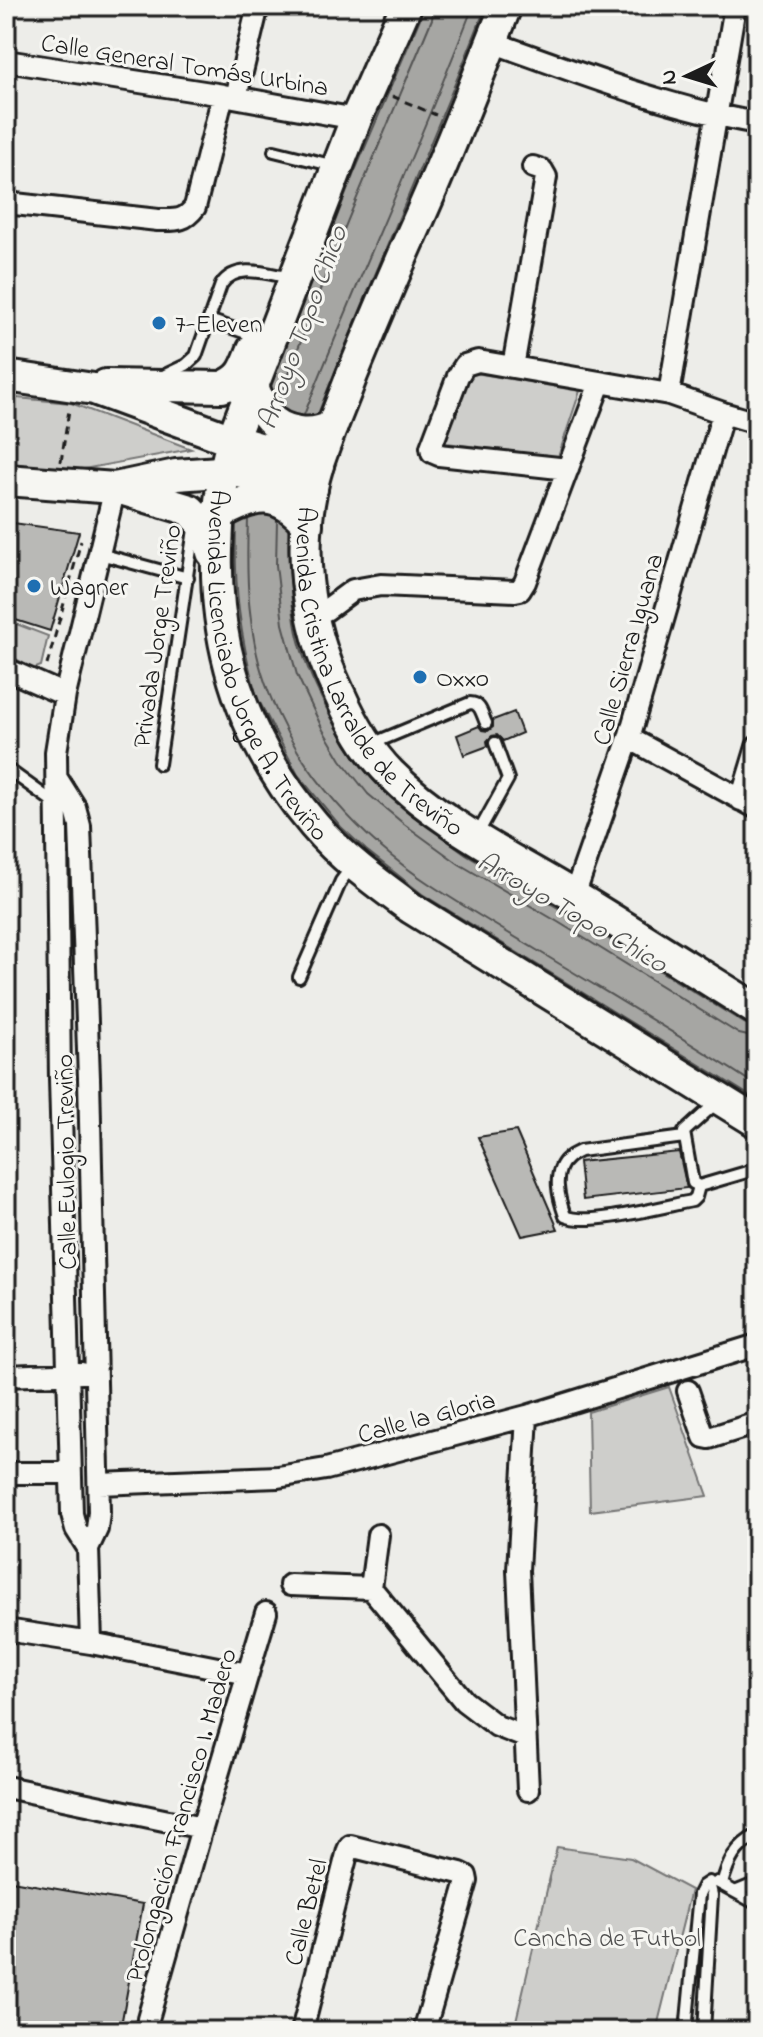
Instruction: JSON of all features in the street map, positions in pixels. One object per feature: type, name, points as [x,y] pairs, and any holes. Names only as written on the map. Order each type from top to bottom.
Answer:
[{"type":"main road","name":"Avenida Cristina Larralde de Treviño","points":[[506,6],[436,179],[327,428],[307,490],[306,564],[313,621],[325,665],[350,716],[367,746],[391,774],[475,838],[757,1010]]},
{"type":"main road","name":"Avenida Licenciado Jorge A. Treviño","points":[[399,8],[293,278],[268,326],[256,394],[229,480],[206,531],[202,575],[231,674],[246,715],[283,785],[315,827],[354,863],[411,908],[757,1122]]},
{"type":"main road","points":[[350,716],[326,610],[321,539],[325,507],[332,479],[407,294],[431,216],[436,179]]},
{"type":"main road","points":[[82,396],[116,384],[222,387],[235,382],[244,372],[268,326]]},
{"type":"main road","points":[[6,376],[82,396],[229,480]]},
{"type":"main road","points":[[256,394],[267,416],[275,423],[298,432],[327,428]]},
{"type":"main road","points":[[115,488],[176,475],[307,490]]},
{"type":"main road","points":[[6,480],[115,488],[190,510],[229,480]]},
{"type":"street","points":[[6,203],[158,220],[178,220],[188,215],[195,207],[258,6]]},
{"type":"street","points":[[669,394],[735,6]]},
{"type":"street","points":[[492,42],[600,81],[717,116],[757,123]]},
{"type":"street","name":"Calle General Tomás Urbina","points":[[6,61],[356,119]]},
{"type":"street","points":[[513,367],[540,172]]},
{"type":"street","points":[[568,469],[432,452],[431,447],[452,390],[465,365],[478,361],[669,394],[757,423]]},
{"type":"street","points":[[326,610],[353,590],[381,585],[520,590],[600,383]]},
{"type":"street","name":"Calle Sierra Iguana","points":[[574,896],[629,738],[723,413]]},
{"type":"street","name":"Calle Eulogio Treviño","points":[[91,1643],[88,1548],[99,1522],[99,1484],[80,826],[66,806],[58,780],[56,752],[65,695],[115,488]]},
{"type":"street","points":[[6,669],[65,695]]},
{"type":"street","points":[[629,738],[749,804],[757,747]]},
{"type":"street","name":"Calle Eulogio Treviño","points":[[66,806],[60,1079],[70,1473],[73,1521],[88,1548]]},
{"type":"street","points":[[60,1079],[89,1078]]},
{"type":"street","name":"Calle la Gloria","points":[[99,1484],[294,1475],[326,1469],[527,1416],[757,1345]]},
{"type":"street","points":[[6,1376],[95,1373]]},
{"type":"street","points":[[688,1391],[704,1437],[757,1423]]},
{"type":"street","points":[[527,1416],[518,1570],[528,1790]]},
{"type":"street","points":[[6,1473],[70,1473]]},
{"type":"street","points":[[378,1535],[371,1588],[464,1701],[497,1726],[525,1737]]},
{"type":"street","points":[[290,1585],[371,1588]]},
{"type":"street","name":"Prolongación Francisco I. Madero","points":[[147,2031],[202,1828],[266,1613]]},
{"type":"street","points":[[6,1630],[91,1643],[248,1674]]},
{"type":"street","points":[[6,1787],[202,1828]]},
{"type":"street","name":"Calle Betel","points":[[302,2031],[350,1846],[466,1876],[424,2031]]},
{"type":"lane","points":[[274,151],[337,166]]},
{"type":"lane","points":[[141,385],[175,372],[196,356],[226,277],[241,271],[252,271],[293,278]]},
{"type":"lane","points":[[209,320],[268,326]]},
{"type":"lane","points":[[100,554],[202,575]]},
{"type":"lane","name":"Privada Jorge Treviño","points":[[159,764],[202,575]]},
{"type":"lane","points":[[367,746],[470,703],[479,707],[486,723]]},
{"type":"lane","points":[[475,838],[508,779],[495,743]]},
{"type":"lane","points":[[6,768],[66,806]]},
{"type":"lane","points":[[299,977],[341,881],[354,863]]},
{"type":"lane","points":[[721,1098],[685,1130],[693,1183],[699,1186],[757,1169]]},
{"type":"lane","points":[[684,1137],[580,1151],[567,1158],[559,1170],[558,1194],[565,1216],[574,1220],[692,1201],[699,1186]]},
{"type":"lane","points":[[722,1884],[729,1859],[757,1835]]},
{"type":"lane","points":[[686,2031],[699,1894],[703,1886],[715,1881],[757,1904]]},
{"type":"lane","points":[[704,2031],[712,1895],[709,1882]]},
{"type":"lane","points":[[735,1892],[757,1883]]},
{"type":"path","points":[[382,91],[440,117]]},
{"type":"path","points":[[61,463],[82,396]]},
{"type":"path","points":[[45,673],[82,534]]},
{"type":"green space","points":[[464,371],[580,391],[558,457],[438,442]]},
{"type":"green space","points":[[6,397],[71,403],[191,449],[73,471],[6,466]]},
{"type":"green space","points":[[6,620],[48,636],[41,666],[33,669],[6,653]]},
{"type":"green space","points":[[669,1387],[708,1496],[590,1511],[588,1412]]},
{"type":"green space","name":"Cancha de Futbol","points":[[557,1847],[631,1858],[691,1890],[656,2031],[538,2031],[515,2025]]},
{"type":"water","name":"Arroyo Topo Chico","points":[[405,6],[506,6],[312,489],[313,621],[391,774],[757,1010],[757,1122],[354,863],[240,703],[218,515]]},
{"type":"building","name":"Wagner","points":[[13,523],[79,532],[50,631],[6,617],[6,555]]},
{"type":"building","name":"Oxxo","points":[[514,712],[522,733],[503,741],[497,735],[492,736],[487,741],[488,746],[464,755],[457,735],[479,726],[488,731],[493,727],[493,720]]},
{"type":"building","points":[[516,1131],[558,1229],[522,1236],[478,1137]]},
{"type":"building","points":[[679,1152],[687,1188],[583,1200],[579,1162]]},
{"type":"building","points":[[6,1880],[143,1904],[120,2031],[6,2031]]},
{"type":"place","name":"7-Eleven","points":[[159,323]]},
{"type":"place","name":"Wagner","points":[[34,586]]},
{"type":"place","name":"Oxxo","points":[[420,677]]}]
